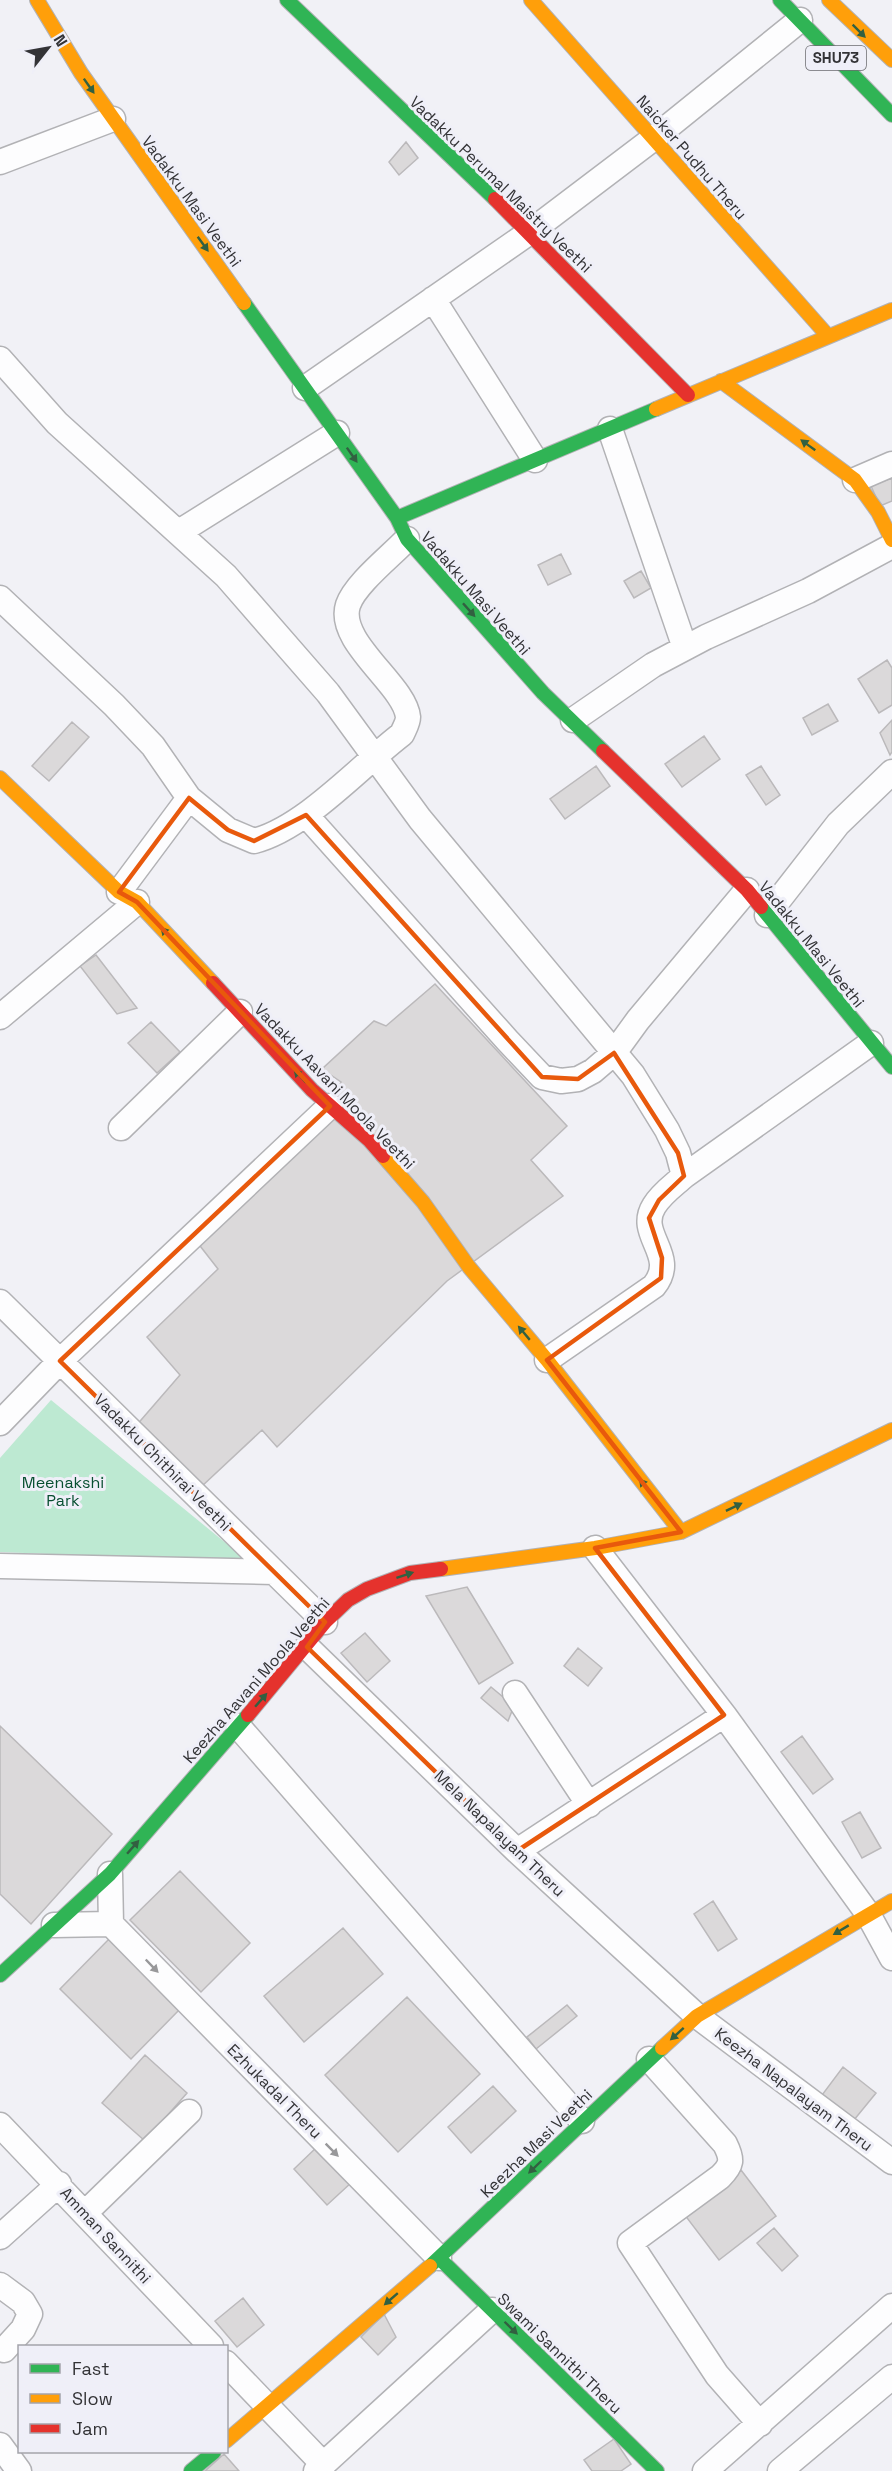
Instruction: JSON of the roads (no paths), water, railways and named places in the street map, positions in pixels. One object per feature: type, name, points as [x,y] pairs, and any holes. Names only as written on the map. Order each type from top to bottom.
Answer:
[{"type":"main road","name":"Vadakku Masi Veethi","points":[[37,0],[81,74],[306,388],[402,529],[543,693],[747,890],[892,1068]]},
{"type":"main road","name":"Vadakku Perumal Maistry Veethi","points":[[286,0],[530,232],[688,395]]},
{"type":"main road","name":"Naicker Pudhu Theru","points":[[531,0],[828,336]]},
{"type":"main road","name":"SHU73","points":[[780,0],[892,116]]},
{"type":"main road","name":"SHU73","points":[[829,0],[892,60]]},
{"type":"main road","points":[[402,529],[535,460],[892,310]]},
{"type":"main road","points":[[721,381],[855,480],[878,512],[892,540]]},
{"type":"main road","name":"Vadakku Aavani Moola Veethi","points":[[0,778],[128,897],[330,1106],[369,1140],[423,1202],[469,1267],[547,1360],[681,1532]]},
{"type":"main road","name":"Keezha Aavani Moola Veethi","points":[[0,1975],[54,1925],[76,1890],[110,1874],[307,1647],[325,1622],[348,1600],[367,1589],[410,1573],[595,1548],[681,1532],[892,1430]]},
{"type":"main road","name":"Keezha Masi Veethi","points":[[228,2439],[439,2258],[582,2121],[697,2016],[892,1901]]},
{"type":"main road","name":"Swami Sannithi Theru","points":[[439,2258],[657,2471]]},
{"type":"main road","points":[[191,2471],[212,2453]]},
{"type":"street","points":[[306,388],[530,232],[654,138],[800,20]]},
{"type":"street","points":[[0,162],[113,119]]},
{"type":"street","points":[[433,299],[535,460]]},
{"type":"street","points":[[0,359],[57,423],[226,576],[328,693],[420,819],[633,1075],[678,1153],[684,1176]]},
{"type":"street","points":[[610,429],[685,648]]},
{"type":"street","points":[[179,532],[337,433]]},
{"type":"street","points":[[855,480],[892,464]]},
{"type":"street","points":[[0,598],[114,705],[153,746],[189,798],[228,830],[254,841],[273,834],[306,815],[373,756],[402,734],[408,717],[398,696],[357,642],[348,618],[348,605],[402,529]]},
{"type":"street","points":[[573,720],[653,665],[808,591],[892,546]]},
{"type":"street","points":[[767,915],[838,824],[892,772]]},
{"type":"street","points":[[0,1017],[128,897],[189,798]]},
{"type":"street","points":[[306,815],[542,1077],[561,1081],[578,1079],[614,1053],[638,1020],[747,890]]},
{"type":"street","points":[[121,1128],[240,1012]]},
{"type":"street","points":[[547,1360],[654,1286],[661,1278],[662,1258],[650,1231],[649,1218],[659,1200],[684,1176],[872,1043]]},
{"type":"street","points":[[0,1424],[60,1361],[330,1106]]},
{"type":"street","name":"Vadakku Chithirai Veethi","points":[[0,1302],[325,1622]]},
{"type":"street","points":[[595,1548],[724,1715],[868,1914],[892,1958]]},
{"type":"street","points":[[0,1566],[274,1572]]},
{"type":"street","name":"Mela Napalayam Theru","points":[[307,1647],[517,1851],[697,2016]]},
{"type":"street","points":[[515,1693],[589,1805]]},
{"type":"street","points":[[517,1851],[724,1715]]},
{"type":"street","points":[[238,1726],[582,2121]]},
{"type":"street","points":[[54,1925],[111,1924],[110,1874]]},
{"type":"street","name":"Ezhukadal Theru","points":[[111,1924],[439,2258]]},
{"type":"street","name":"Keezha Napalayam Theru","points":[[697,2016],[892,2162]]},
{"type":"street","points":[[649,2059],[725,2144],[732,2157],[730,2166],[720,2177],[630,2243],[717,2375],[760,2424]]},
{"type":"street","points":[[85,2212],[189,2112]]},
{"type":"street","name":"Amman Sannithi","points":[[0,2124],[210,2345]]},
{"type":"street","points":[[0,2236],[59,2184]]},
{"type":"street","points":[[0,2285],[23,2302],[30,2314],[23,2329],[4,2349]]},
{"type":"street","points":[[705,2471],[892,2306]]},
{"type":"street","points":[[228,2365],[267,2406],[319,2468],[492,2310]]},
{"type":"street","points":[[780,2471],[892,2377]]},
{"type":"street","points":[[0,2445],[19,2471]]},
{"type":"park label","name":"Meenakshi Park","points":[[63,1491]]}]
